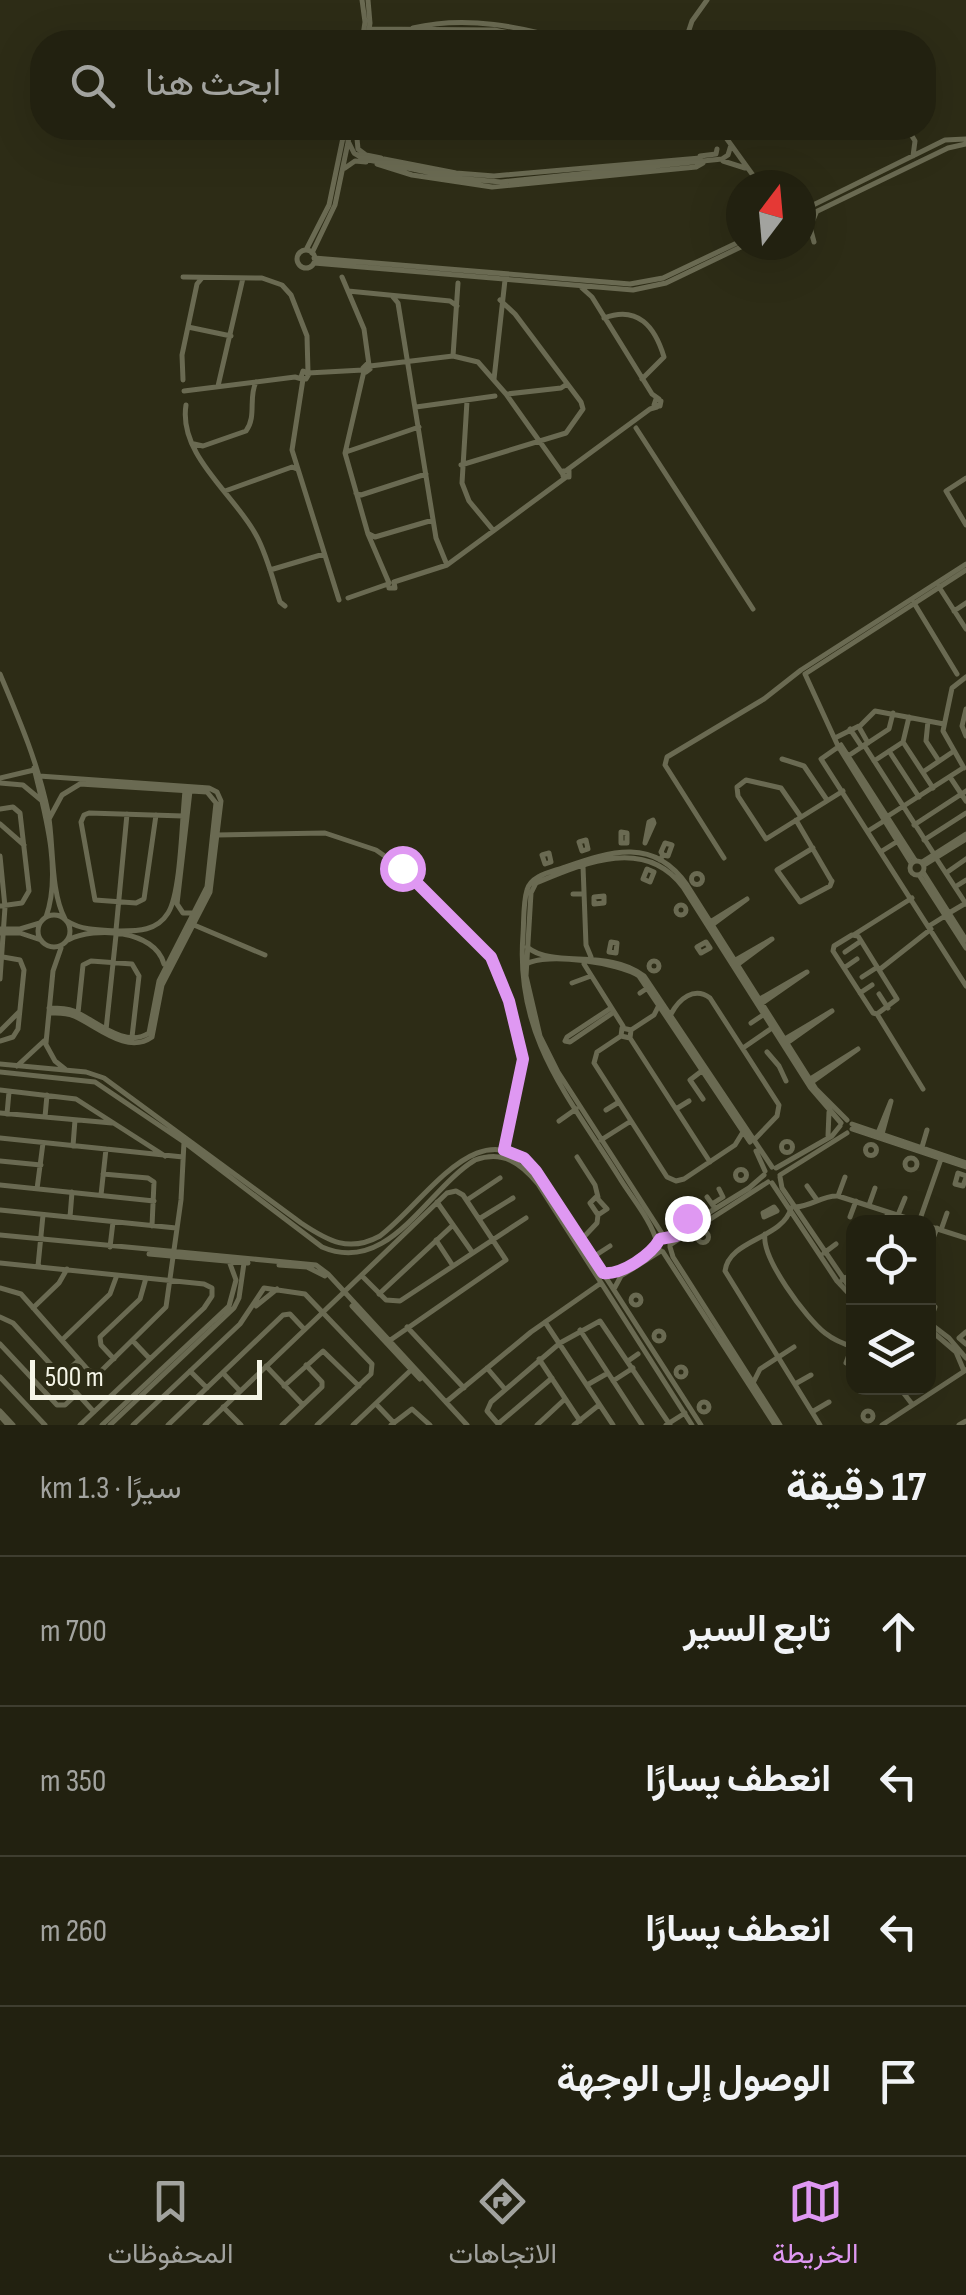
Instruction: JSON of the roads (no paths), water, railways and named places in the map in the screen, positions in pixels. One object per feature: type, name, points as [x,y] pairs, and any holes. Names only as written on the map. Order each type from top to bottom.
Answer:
[{"type":"street","points":[[365,0],[368,30]]},
{"type":"street","points":[[689,30],[707,0]]},
{"type":"street","points":[[399,30],[495,24],[530,30]]},
{"type":"street","points":[[368,25],[382,30]]},
{"type":"street","points":[[417,27],[429,30]]},
{"type":"street","points":[[405,29],[419,30]]},
{"type":"street","points":[[312,256],[331,218],[348,140]]},
{"type":"street","points":[[354,140],[359,151],[380,162]]},
{"type":"street","points":[[728,140],[748,169]]},
{"type":"street","points":[[912,156],[914,140]]},
{"type":"street","points":[[816,204],[945,140],[954,143]]},
{"type":"street","points":[[348,141],[354,153],[380,162],[469,180],[514,181],[729,158],[748,169]]},
{"type":"street","points":[[335,194],[348,141]]},
{"type":"street","points":[[816,211],[954,143],[966,142]]},
{"type":"street","points":[[729,158],[732,145]]},
{"type":"street","points":[[698,161],[716,154],[718,149]]},
{"type":"street","points":[[352,162],[350,157],[354,153]]},
{"type":"street","points":[[622,170],[696,168],[698,161]]},
{"type":"street","points":[[342,170],[352,162],[380,162],[469,180]]},
{"type":"street","points":[[816,214],[819,209]]},
{"type":"street","points":[[312,256],[501,282],[633,290],[656,284],[726,251]]},
{"type":"street","points":[[312,256],[613,284],[656,284]]},
{"type":"street","points":[[183,277],[269,279],[290,292],[307,336],[292,441],[295,466],[339,600]]},
{"type":"street","points":[[342,277],[364,329],[366,368],[345,454],[391,584]]},
{"type":"street","points":[[222,383],[244,278]]},
{"type":"street","points":[[183,380],[182,354],[197,280]]},
{"type":"street","points":[[494,378],[501,282]]},
{"type":"street","points":[[453,356],[453,304],[458,283]]},
{"type":"street","points":[[348,598],[447,565],[654,402],[592,297],[580,286]]},
{"type":"street","points":[[592,297],[600,288]]},
{"type":"street","points":[[348,291],[453,304]]},
{"type":"street","points":[[352,300],[357,293]]},
{"type":"street","points":[[401,300],[424,477],[447,565]]},
{"type":"street","points":[[461,465],[568,432],[582,413],[582,404],[500,300]]},
{"type":"street","points":[[499,312],[510,308]]},
{"type":"street","points":[[604,318],[612,315],[647,322],[664,357],[642,379]]},
{"type":"street","points":[[188,326],[231,336]]},
{"type":"street","points":[[184,391],[222,383],[252,384],[453,356],[474,360],[511,396],[565,473]]},
{"type":"street","points":[[487,370],[496,365]]},
{"type":"street","points":[[193,443],[202,446],[238,436],[248,429],[252,420],[252,384]]},
{"type":"street","points":[[511,396],[567,384]]},
{"type":"street","points":[[416,407],[495,396]]},
{"type":"street","points":[[466,401],[461,465],[464,492],[493,530]]},
{"type":"street","points":[[186,405],[185,415],[198,454],[253,529],[285,606]]},
{"type":"street","points":[[636,428],[753,609]]},
{"type":"street","points":[[345,454],[353,448],[417,430]]},
{"type":"street","points":[[346,443],[353,448]]},
{"type":"street","points":[[198,454],[202,446]]},
{"type":"street","points":[[224,491],[295,466]]},
{"type":"street","points":[[358,496],[424,477]]},
{"type":"street","points":[[966,478],[946,492],[966,525]]},
{"type":"street","points":[[372,538],[433,520]]},
{"type":"street","points":[[270,570],[324,554]]},
{"type":"street","points":[[804,671],[939,588],[966,567]]},
{"type":"street","points":[[724,858],[664,761],[966,567]]},
{"type":"street","points":[[939,588],[966,629]]},
{"type":"street","points":[[954,610],[966,603]]},
{"type":"street","points":[[914,604],[957,674]]},
{"type":"street","points":[[804,671],[818,708],[919,866],[966,948]]},
{"type":"street","points":[[0,674],[31,746],[49,819],[57,899],[71,930],[55,962],[46,1043],[55,1060],[68,1071]]},
{"type":"street","points":[[868,830],[965,767],[943,732],[952,688],[966,677]]},
{"type":"street","points":[[1,686],[37,773],[52,892],[46,917]]},
{"type":"street","points":[[966,709],[962,728],[966,736]]},
{"type":"street","points":[[944,724],[875,711],[860,726],[850,729],[822,759],[966,986]]},
{"type":"street","points":[[848,756],[890,727],[893,713]]},
{"type":"street","points":[[874,761],[903,742],[909,717]]},
{"type":"street","points":[[928,721],[926,742],[939,761]]},
{"type":"street","points":[[860,726],[865,745]]},
{"type":"street","points":[[850,729],[865,745],[966,903],[862,977]]},
{"type":"street","points":[[838,742],[898,841],[919,866]]},
{"type":"street","points":[[903,742],[933,788]]},
{"type":"street","points":[[923,772],[954,751]]},
{"type":"street","points":[[889,752],[918,797]]},
{"type":"street","points":[[782,759],[804,766],[827,800]]},
{"type":"street","points":[[0,780],[37,773],[212,788],[220,799],[211,887],[165,979],[155,1030],[147,1042],[125,1040],[70,1014],[49,1010]]},
{"type":"street","points":[[950,777],[966,801]]},
{"type":"street","points":[[0,780],[24,785],[42,802]]},
{"type":"street","points":[[812,848],[778,870],[800,902],[832,883],[812,848],[799,818],[786,793],[779,787],[746,780],[737,787],[738,796],[766,839],[799,818],[827,800],[842,791]]},
{"type":"street","points":[[49,819],[62,795],[80,784],[210,793],[216,803],[208,883],[164,968],[153,1001],[150,1032],[143,1038],[132,1037],[106,1030],[78,1013],[49,1010]]},
{"type":"street","points":[[2,931],[20,933],[50,946],[87,934],[148,928],[169,912],[188,791]]},
{"type":"street","points":[[188,791],[178,904],[183,912],[194,912]]},
{"type":"street","points":[[914,825],[964,793]]},
{"type":"street","points":[[0,809],[13,807],[20,812],[28,896],[18,905],[2,906]]},
{"type":"street","points":[[156,815],[145,897],[138,903],[98,902],[92,897],[82,820],[89,813],[127,814],[156,815],[183,816]]},
{"type":"street","points":[[924,840],[966,813]]},
{"type":"street","points":[[106,1030],[127,814]]},
{"type":"street","points":[[0,824],[24,846]]},
{"type":"street","points":[[217,835],[325,833],[376,850],[398,864],[491,957],[509,1001],[523,1054],[522,1076],[504,1150]]},
{"type":"street","points":[[899,879],[966,836]]},
{"type":"street","points":[[882,851],[898,841]]},
{"type":"street","points":[[640,854],[645,843]]},
{"type":"street","points":[[777,1423],[767,1397],[744,1369],[738,1351],[695,1307],[673,1272],[668,1242],[535,1036],[522,982],[527,889],[533,880],[624,847],[659,859],[675,870],[689,884],[792,1058],[847,1126]]},
{"type":"street","points":[[586,850],[588,859]]},
{"type":"street","points":[[640,854],[583,866],[533,886],[526,964],[528,992],[548,1054],[576,1109],[659,1248],[672,1258],[714,1314],[722,1340],[777,1423]]},
{"type":"street","points":[[0,856],[0,979]]},
{"type":"street","points":[[651,871],[659,859]]},
{"type":"street","points":[[659,859],[760,1002],[828,1109],[847,1126],[879,1134],[965,1168]]},
{"type":"street","points":[[946,873],[966,860]]},
{"type":"street","points":[[548,864],[551,872]]},
{"type":"street","points":[[583,866],[586,946],[593,959]]},
{"type":"street","points":[[955,887],[966,880]]},
{"type":"street","points":[[573,894],[594,900]]},
{"type":"street","points":[[912,898],[833,948],[924,1090]]},
{"type":"street","points":[[686,908],[693,903]]},
{"type":"street","points":[[711,923],[732,910]]},
{"type":"street","points":[[947,914],[966,940]]},
{"type":"street","points":[[2,931],[25,928],[54,915],[81,928],[137,936],[151,942],[162,955],[164,968]]},
{"type":"street","points":[[40,923],[41,940]]},
{"type":"street","points":[[194,924],[264,954]]},
{"type":"street","points":[[854,934],[897,1000],[877,1014]]},
{"type":"street","points":[[708,945],[716,940]]},
{"type":"street","points":[[845,952],[861,941]]},
{"type":"street","points":[[574,956],[586,946]]},
{"type":"street","points":[[527,948],[540,957],[632,971],[661,1002],[745,1131]]},
{"type":"street","points":[[736,963],[758,948]]},
{"type":"street","points":[[0,1041],[16,1034],[24,966],[16,958],[1,957]]},
{"type":"street","points":[[526,964],[540,957],[613,957],[647,973],[661,1002]]},
{"type":"street","points":[[844,968],[858,959]]},
{"type":"street","points":[[78,1013],[82,966],[90,962],[132,964],[138,972],[132,1037]]},
{"type":"street","points":[[581,962],[608,996],[612,1010],[710,1162]]},
{"type":"street","points":[[572,984],[592,977],[600,964]]},
{"type":"street","points":[[760,1002],[793,980]]},
{"type":"street","points":[[860,993],[872,985]]},
{"type":"street","points":[[640,994],[649,987]]},
{"type":"street","points":[[661,1002],[679,1001],[694,993],[706,995],[779,1105],[777,1116],[763,1127],[753,1144]]},
{"type":"street","points":[[879,994],[888,1008]]},
{"type":"street","points":[[670,1015],[679,1001]]},
{"type":"street","points":[[661,1002],[654,1015],[594,1057],[618,1102],[669,1179],[679,1181],[735,1145],[745,1131],[763,1127]]},
{"type":"street","points":[[0,1031],[20,1010]]},
{"type":"street","points":[[612,1010],[570,1042],[565,1041],[567,1037],[612,1010]]},
{"type":"street","points":[[654,1015],[670,1015]]},
{"type":"street","points":[[752,1023],[764,1015]]},
{"type":"street","points":[[786,1041],[819,1019]]},
{"type":"street","points":[[676,1025],[846,1285]]},
{"type":"street","points":[[742,1048],[772,1028]]},
{"type":"street","points":[[18,1066],[41,1042],[46,1043]]},
{"type":"street","points":[[767,1052],[786,1081]]},
{"type":"street","points":[[634,1062],[642,1057]]},
{"type":"street","points":[[779,1066],[792,1058]]},
{"type":"street","points":[[808,1078],[846,1058]]},
{"type":"street","points":[[0,1068],[18,1066],[104,1078],[184,1142],[338,1244],[357,1246],[372,1240],[406,1223],[452,1191],[460,1193],[506,1260],[389,1341]]},
{"type":"street","points":[[0,1068],[88,1080],[132,1102],[322,1247],[344,1253],[380,1245],[465,1166],[488,1155],[510,1159],[538,1184],[692,1425]]},
{"type":"street","points":[[703,1070],[690,1080],[703,1099]]},
{"type":"street","points":[[0,1090],[76,1099],[166,1156]]},
{"type":"street","points":[[9,1090],[3,1114],[115,1123]]},
{"type":"street","points":[[46,1117],[47,1094]]},
{"type":"street","points":[[659,1101],[667,1096]]},
{"type":"street","points":[[676,1109],[688,1101]]},
{"type":"street","points":[[606,1110],[618,1102]]},
{"type":"street","points":[[559,1121],[576,1109]]},
{"type":"street","points":[[826,1140],[830,1126],[828,1109]]},
{"type":"street","points":[[873,1144],[888,1110]]},
{"type":"street","points":[[601,1140],[637,1114]]},
{"type":"street","points":[[72,1146],[75,1120]]},
{"type":"street","points":[[772,1175],[792,1155],[847,1126]]},
{"type":"street","points":[[614,1289],[620,1276],[659,1248],[847,1126]]},
{"type":"street","points":[[914,1158],[927,1130]]},
{"type":"street","points":[[0,1138],[183,1157]]},
{"type":"street","points":[[0,1288],[17,1291],[95,1374],[114,1359],[164,1310],[174,1255],[184,1142]]},
{"type":"street","points":[[37,1189],[44,1143]]},
{"type":"street","points":[[735,1145],[753,1144]]},
{"type":"street","points":[[101,1195],[106,1149]]},
{"type":"street","points":[[919,1149],[965,1168]]},
{"type":"street","points":[[205,1425],[362,1276],[468,1155],[481,1150],[504,1150],[524,1158],[536,1171],[697,1412],[701,1425]]},
{"type":"street","points":[[652,1172],[664,1155]]},
{"type":"street","points":[[577,1158],[607,1208],[598,1215]]},
{"type":"street","points":[[921,1215],[941,1158]]},
{"type":"street","points":[[0,1161],[40,1164]]},
{"type":"street","points":[[103,1174],[151,1179],[155,1185],[152,1226]]},
{"type":"street","points":[[838,1196],[845,1177]]},
{"type":"street","points":[[467,1200],[500,1178]]},
{"type":"street","points":[[744,1179],[750,1192]]},
{"type":"street","points":[[615,1186],[622,1182]]},
{"type":"street","points":[[244,1190],[251,1184]]},
{"type":"street","points":[[0,1185],[154,1201]]},
{"type":"street","points":[[807,1186],[817,1201]]},
{"type":"street","points":[[869,1205],[875,1188]]},
{"type":"street","points":[[696,1224],[724,1197],[720,1189]]},
{"type":"street","points":[[70,1217],[72,1192]]},
{"type":"street","points":[[714,1207],[750,1192]]},
{"type":"street","points":[[802,1221],[809,1206],[838,1196],[896,1215]]},
{"type":"street","points":[[580,1240],[597,1223],[598,1215],[590,1203],[598,1197]]},
{"type":"street","points":[[707,1197],[714,1207]]},
{"type":"street","points":[[479,1219],[513,1198]]},
{"type":"street","points":[[893,1214],[905,1198]]},
{"type":"street","points":[[851,1215],[856,1201]]},
{"type":"street","points":[[437,1202],[472,1252]]},
{"type":"street","points":[[785,1221],[791,1205]]},
{"type":"street","points":[[777,1208],[809,1206]]},
{"type":"street","points":[[0,1210],[177,1228]]},
{"type":"street","points":[[936,1227],[947,1213]]},
{"type":"street","points":[[38,1266],[42,1215]]},
{"type":"street","points":[[362,1276],[390,1302],[400,1301],[526,1218]]},
{"type":"street","points":[[802,1221],[785,1221],[725,1264],[726,1273],[795,1384],[798,1397],[820,1425]]},
{"type":"street","points":[[802,1221],[846,1288]]},
{"type":"street","points":[[110,1247],[113,1222]]},
{"type":"street","points":[[380,1294],[453,1225]]},
{"type":"street","points":[[936,1228],[966,1238]]},
{"type":"street","points":[[765,1234],[764,1245],[796,1299],[825,1333],[846,1344]]},
{"type":"street","points":[[0,1236],[174,1255]]},
{"type":"street","points":[[40,1240],[314,1269],[343,1293],[465,1425]]},
{"type":"street","points":[[436,1240],[452,1266]]},
{"type":"street","points":[[603,1273],[617,1272],[668,1242]]},
{"type":"street","points":[[752,1242],[769,1255]]},
{"type":"street","points":[[824,1253],[836,1244]]},
{"type":"street","points":[[593,1257],[610,1246]]},
{"type":"street","points":[[102,1425],[230,1313],[239,1298],[238,1281],[229,1260]]},
{"type":"street","points":[[238,1281],[244,1261]]},
{"type":"street","points":[[0,1262],[204,1284],[213,1292],[204,1308],[80,1425]]},
{"type":"street","points":[[767,1269],[775,1265]]},
{"type":"street","points":[[33,1308],[60,1283],[67,1269]]},
{"type":"street","points":[[62,1340],[110,1294],[118,1274]]},
{"type":"street","points":[[688,1280],[696,1275]]},
{"type":"street","points":[[842,1280],[846,1277]]},
{"type":"street","points":[[114,1359],[101,1345],[100,1336],[140,1299],[146,1278]]},
{"type":"street","points":[[446,1402],[545,1322],[601,1283]]},
{"type":"street","points":[[736,1290],[743,1285]]},
{"type":"street","points":[[133,1425],[253,1308],[261,1289],[305,1294],[372,1364],[373,1371],[318,1425]]},
{"type":"street","points":[[343,1293],[465,1425]]},
{"type":"street","points":[[788,1304],[796,1299]]},
{"type":"street","points":[[625,1308],[632,1303]]},
{"type":"street","points":[[168,1425],[285,1314],[290,1314],[304,1329]]},
{"type":"street","points":[[0,1317],[13,1323],[94,1412]]},
{"type":"street","points":[[552,1378],[499,1424],[487,1408],[504,1388],[560,1343],[597,1320],[602,1322],[668,1424],[685,1413]]},
{"type":"street","points":[[758,1325],[765,1320]]},
{"type":"street","points":[[545,1322],[613,1425]]},
{"type":"street","points":[[406,1327],[464,1388]]},
{"type":"street","points":[[936,1327],[961,1343]]},
{"type":"street","points":[[580,1330],[642,1425]]},
{"type":"street","points":[[936,1331],[956,1352],[965,1370],[936,1386]]},
{"type":"street","points":[[966,1332],[959,1337],[966,1358]]},
{"type":"street","points":[[648,1343],[655,1339]]},
{"type":"street","points":[[714,1345],[722,1340]]},
{"type":"street","points":[[133,1341],[150,1358]]},
{"type":"street","points":[[0,1344],[57,1406],[77,1394]]},
{"type":"street","points":[[753,1383],[760,1370],[794,1348]]},
{"type":"street","points":[[284,1386],[318,1353],[326,1352],[359,1386]]},
{"type":"street","points":[[628,1361],[638,1354]]},
{"type":"street","points":[[540,1359],[577,1423],[600,1405]]},
{"type":"street","points":[[61,1376],[79,1360]]},
{"type":"street","points":[[282,1425],[322,1384],[306,1364]]},
{"type":"street","points":[[266,1366],[303,1405]]},
{"type":"street","points":[[487,1368],[504,1388]]},
{"type":"street","points":[[613,1381],[633,1368]]},
{"type":"street","points":[[744,1369],[760,1370]]},
{"type":"street","points":[[190,1370],[207,1388]]},
{"type":"street","points":[[353,1425],[412,1370]]},
{"type":"street","points":[[587,1385],[608,1372]]},
{"type":"street","points":[[223,1373],[240,1391]]},
{"type":"street","points":[[795,1384],[811,1374]]},
{"type":"street","points":[[1,1378],[45,1425]]},
{"type":"street","points":[[905,1395],[912,1404]]},
{"type":"street","points":[[882,1425],[922,1395]]},
{"type":"street","points":[[536,1425],[566,1399]]},
{"type":"street","points":[[812,1412],[829,1402]]},
{"type":"street","points":[[376,1404],[393,1424],[412,1409],[430,1425]]},
{"type":"street","points":[[223,1407],[241,1425]]},
{"type":"street","points":[[0,1414],[9,1425]]},
{"type":"street","points":[[110,1425],[116,1416]]},
{"type":"street","points":[[960,1425],[966,1421]]}]
